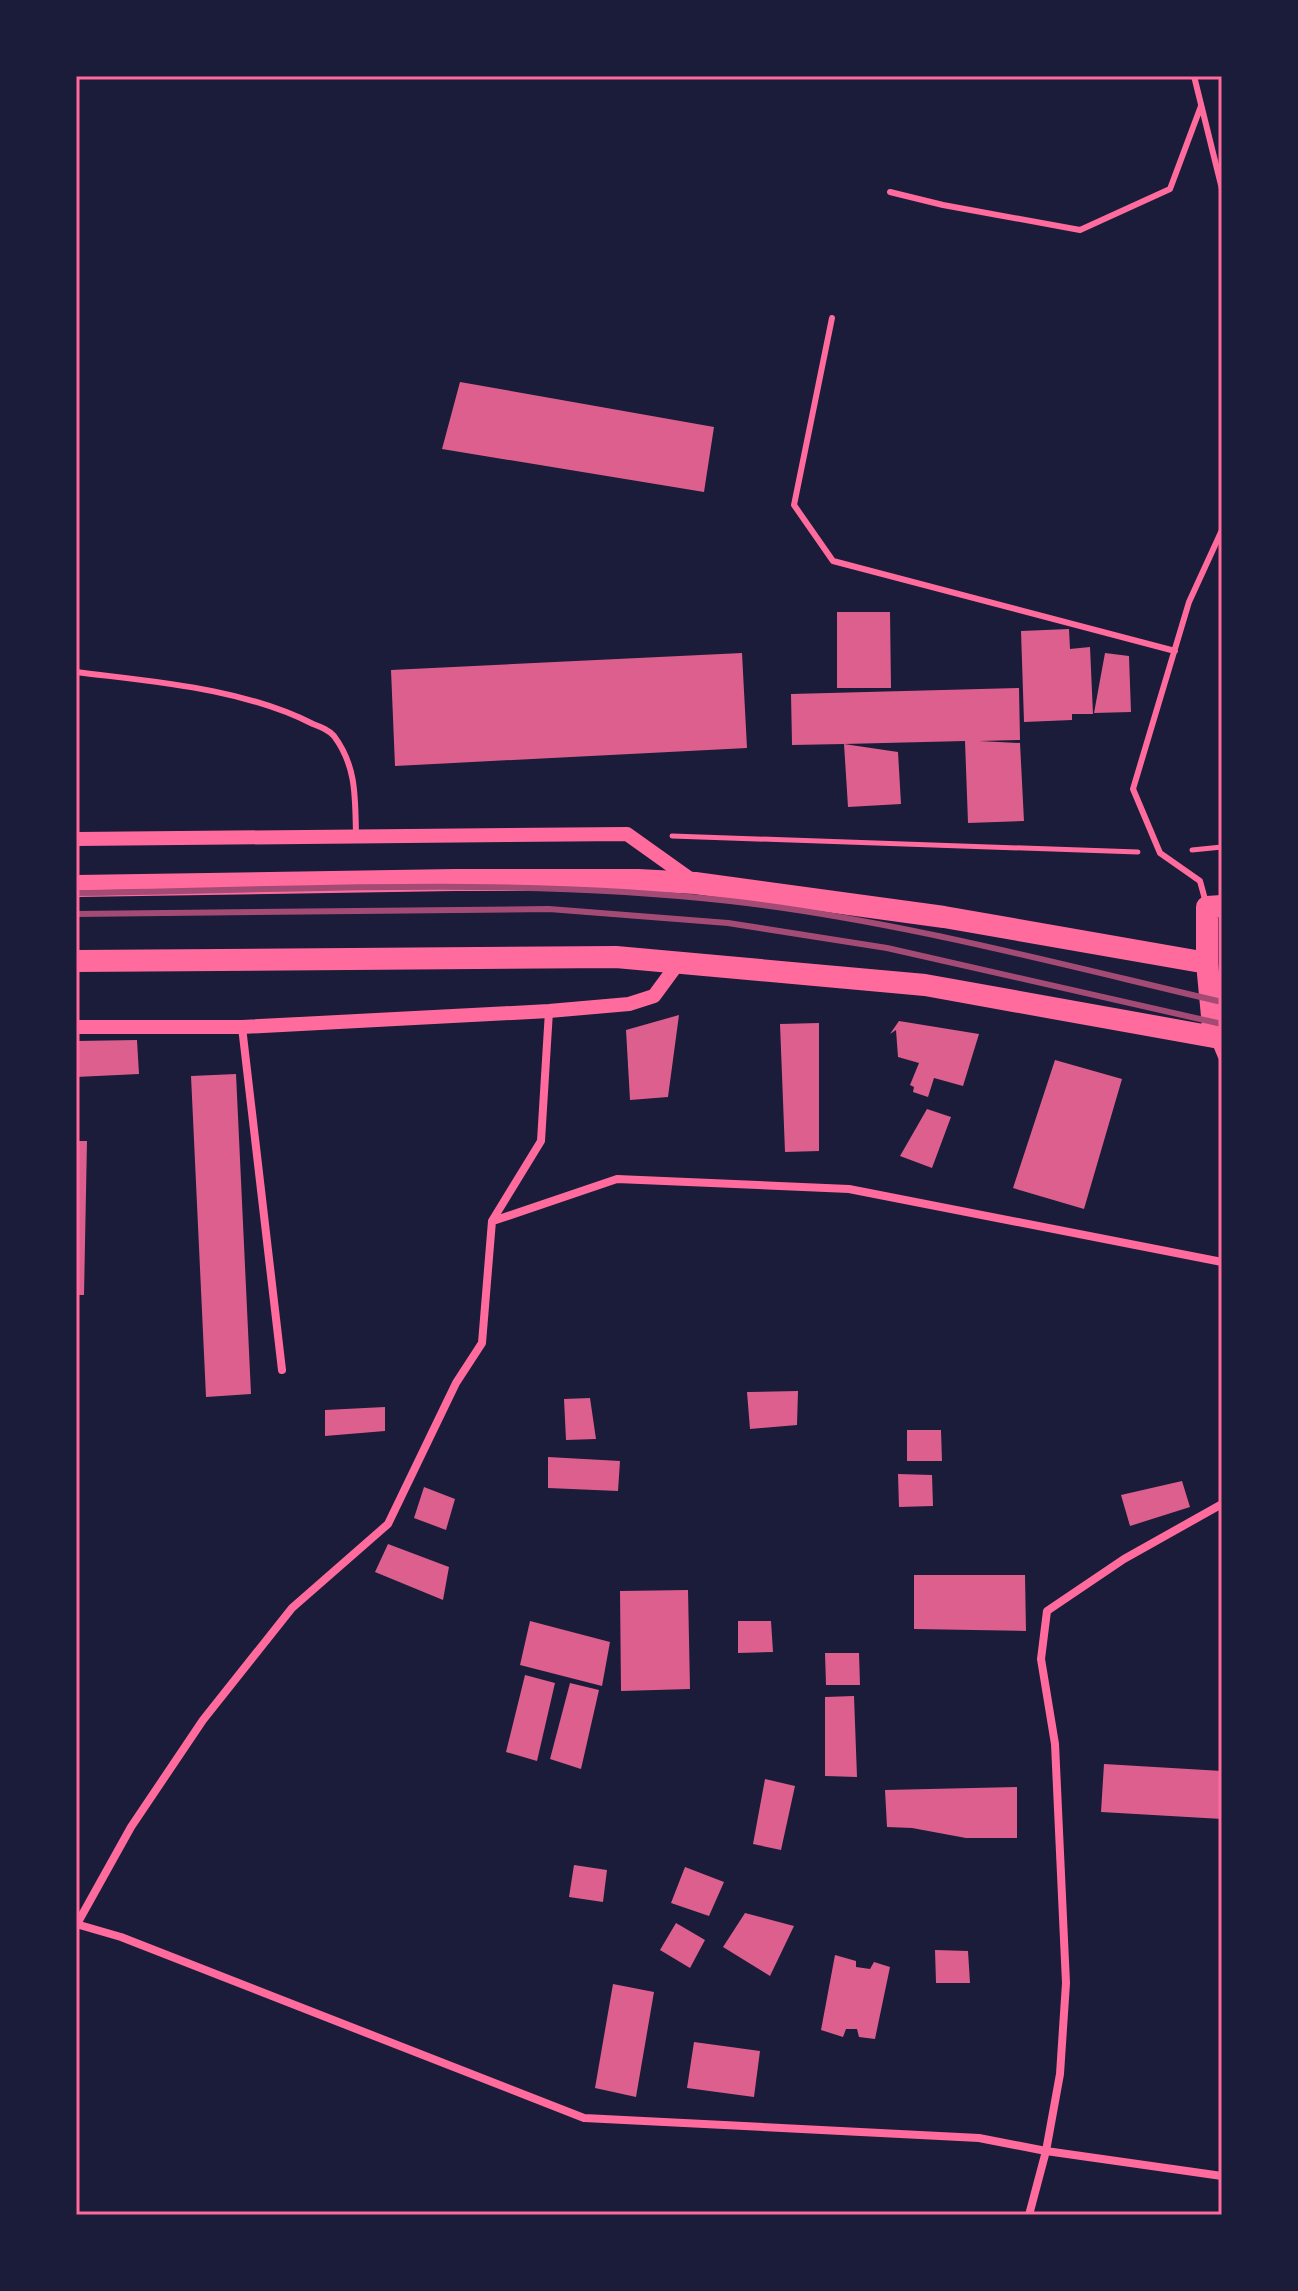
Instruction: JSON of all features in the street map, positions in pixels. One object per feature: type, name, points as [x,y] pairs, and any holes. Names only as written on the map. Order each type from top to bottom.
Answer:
[{"type":"highway","points":[[76,886],[455,880],[695,883],[944,917],[1207,963]]},
{"type":"highway","points":[[76,961],[616,957],[925,985],[1218,1047],[1207,963],[1215,907]]},
{"type":"street","points":[[76,839],[627,834],[695,883]]},
{"type":"street","points":[[76,1027],[242,1027],[629,1004],[654,996],[679,962]]},
{"type":"street","points":[[549,1011],[541,1141],[492,1221],[482,1343],[456,1383],[388,1524],[292,1608],[203,1720],[131,1827],[77,1924],[121,1937],[584,2118],[979,2138],[1046,2151],[1222,2176]]},
{"type":"street","points":[[242,1027],[282,1370]]},
{"type":"street","points":[[492,1221],[617,1179],[849,1189],[1222,1262]]},
{"type":"street","points":[[1029,2215],[1046,2151],[1060,2074],[1066,1983],[1055,1744],[1041,1659],[1047,1611],[1124,1559],[1222,1504]]},
{"type":"lane","points":[[1194,76],[1222,189]]},
{"type":"lane","points":[[890,192],[1080,230],[1170,189],[1201,106]]},
{"type":"lane","points":[[832,318],[794,505],[833,561],[1175,651]]},
{"type":"lane","points":[[1215,907],[1200,881],[1160,853],[1133,789],[1189,602],[1222,530]]},
{"type":"lane","points":[[76,672],[195,688],[288,711],[331,732],[345,753],[353,774],[357,836]]},
{"type":"path","points":[[627,834],[1160,853],[1222,847]]},
{"type":"building","points":[[460,382],[714,427],[704,492],[442,449]]},
{"type":"building","points":[[837,612],[890,612],[891,688],[837,688]]},
{"type":"building","points":[[1069,629],[1070,649],[1090,647],[1093,714],[1072,714],[1072,720],[1024,722],[1021,631]]},
{"type":"building","points":[[742,653],[747,748],[395,766],[391,670]]},
{"type":"building","points":[[1105,653],[1129,656],[1131,712],[1094,713]]},
{"type":"building","points":[[1019,688],[1020,740],[979,741],[1020,743],[1024,821],[968,823],[965,741],[792,745],[791,694]]},
{"type":"building","points":[[844,744],[898,752],[901,804],[848,807]]},
{"type":"building","points":[[679,1015],[668,1097],[630,1100],[626,1030]]},
{"type":"building","points":[[899,1021],[979,1034],[963,1086],[934,1078],[928,1097],[913,1092],[914,1087],[910,1085],[919,1063],[898,1057],[896,1030],[890,1034]]},
{"type":"building","points":[[819,1023],[819,1151],[785,1152],[780,1024]]},
{"type":"building","points":[[137,1040],[139,1074],[76,1077],[76,1041]]},
{"type":"building","points":[[1055,1060],[1122,1079],[1084,1209],[1013,1188]]},
{"type":"building","points":[[236,1074],[251,1394],[206,1397],[191,1076]]},
{"type":"building","points":[[927,1109],[951,1117],[932,1168],[900,1156]]},
{"type":"building","points":[[76,1141],[87,1141],[84,1295],[76,1295]]},
{"type":"building","points":[[798,1391],[797,1425],[750,1429],[747,1392]]},
{"type":"building","points":[[590,1398],[596,1439],[566,1440],[564,1399]]},
{"type":"building","points":[[385,1407],[385,1431],[325,1436],[325,1410]]},
{"type":"building","points":[[907,1430],[941,1430],[942,1461],[907,1461]]},
{"type":"building","points":[[548,1457],[620,1461],[618,1491],[548,1488]]},
{"type":"building","points":[[898,1474],[932,1475],[933,1506],[899,1507]]},
{"type":"building","points":[[1182,1481],[1190,1507],[1130,1526],[1121,1495]]},
{"type":"building","points":[[424,1487],[455,1499],[446,1530],[414,1518]]},
{"type":"building","points":[[388,1544],[449,1567],[443,1600],[375,1572]]},
{"type":"building","points":[[914,1575],[1025,1575],[1026,1631],[914,1629]]},
{"type":"building","points":[[688,1590],[690,1689],[621,1691],[620,1591]]},
{"type":"building","points":[[530,1621],[610,1642],[602,1686],[520,1665]]},
{"type":"building","points":[[738,1621],[771,1621],[773,1652],[738,1653]]},
{"type":"building","points":[[825,1653],[859,1653],[860,1685],[826,1685]]},
{"type":"building","points":[[525,1675],[555,1683],[537,1761],[506,1752]]},
{"type":"building","points":[[570,1683],[599,1690],[581,1769],[550,1759]]},
{"type":"building","points":[[854,1696],[857,1777],[825,1776],[825,1697]]},
{"type":"building","points":[[1104,1764],[1222,1771],[1222,1819],[1101,1812]]},
{"type":"building","points":[[765,1779],[795,1786],[781,1850],[753,1844]]},
{"type":"building","points":[[1017,1787],[1017,1838],[966,1838],[912,1828],[887,1827],[885,1790]]},
{"type":"building","points":[[574,1865],[607,1870],[603,1902],[569,1897]]},
{"type":"building","points":[[685,1867],[724,1882],[709,1916],[671,1903]]},
{"type":"building","points":[[745,1913],[794,1926],[770,1976],[723,1947]]},
{"type":"building","points":[[676,1923],[705,1940],[690,1968],[660,1950]]},
{"type":"building","points":[[935,1950],[968,1951],[970,1983],[936,1983]]},
{"type":"building","points":[[835,1955],[856,1961],[856,1967],[870,1969],[874,1962],[890,1967],[875,2039],[859,2037],[857,2029],[846,2029],[843,2037],[821,2030]]},
{"type":"building","points":[[613,1984],[654,1992],[636,2097],[595,2088]]},
{"type":"building","points":[[694,2042],[760,2051],[754,2097],[687,2088]]},
{"type":"railway","points":[[76,893],[485,887],[567,889],[730,901],[916,931],[1222,1002]]},
{"type":"railway","points":[[76,914],[549,909],[728,923],[887,948],[1222,1024]]}]
